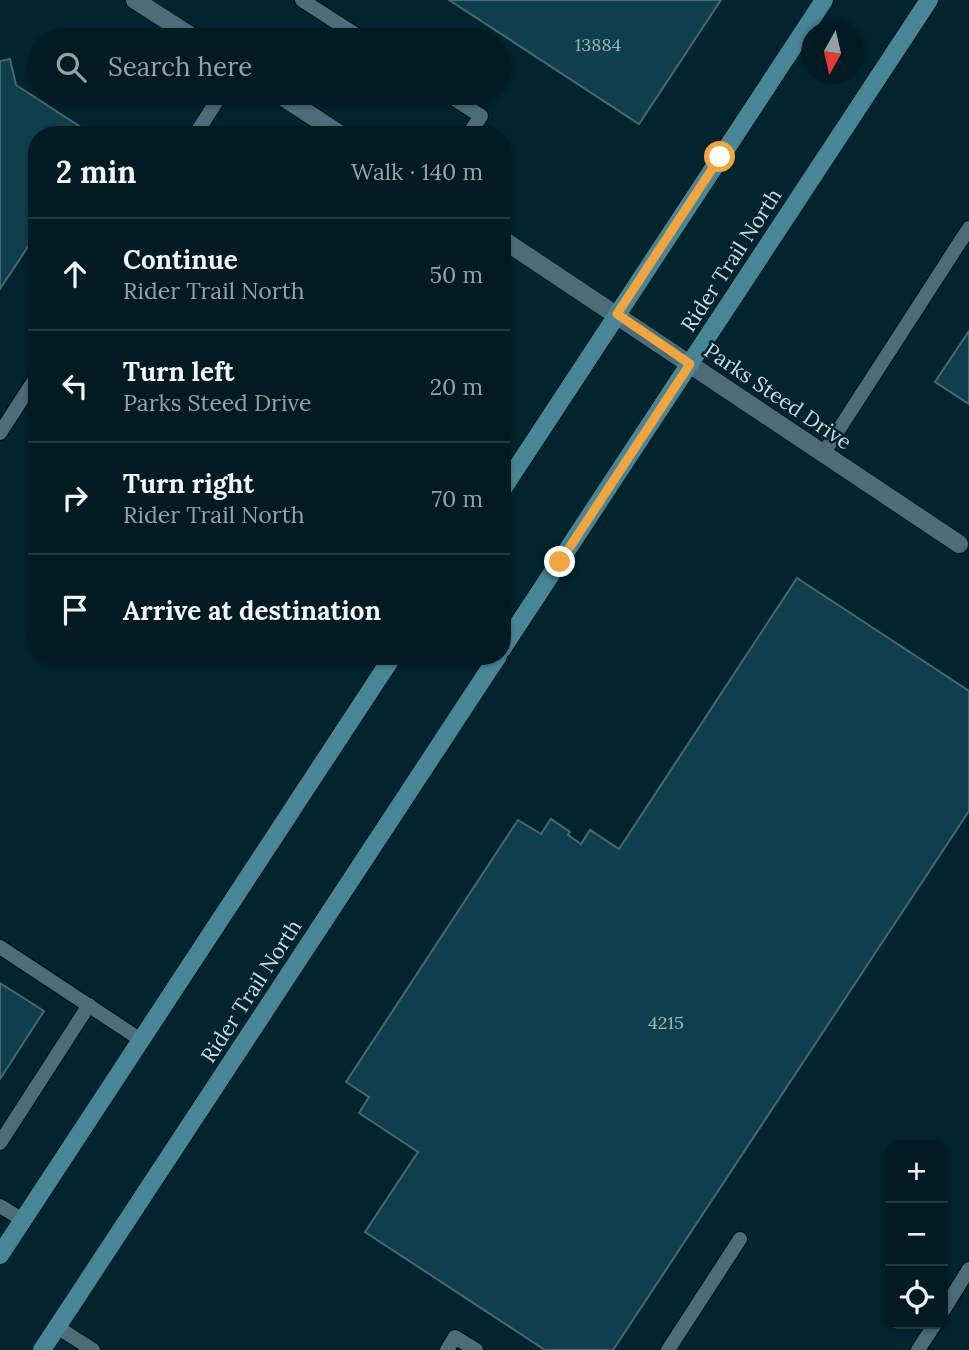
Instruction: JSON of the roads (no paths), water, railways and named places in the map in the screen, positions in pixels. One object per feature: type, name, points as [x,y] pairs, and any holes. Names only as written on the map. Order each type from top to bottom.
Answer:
[{"type":"street","points":[[135,0],[178,28]]},
{"type":"street","points":[[511,469],[824,0]]},
{"type":"street","name":"Rider Trail North","points":[[511,635],[929,0]]},
{"type":"street","points":[[295,105],[327,126]]},
{"type":"street","name":"Parks Steed Drive","points":[[511,245],[959,544]]},
{"type":"street","points":[[0,1255],[387,665]]},
{"type":"street","name":"Rider Trail North","points":[[42,1350],[492,665]]},
{"type":"lane","points":[[302,0],[345,28]]},
{"type":"lane","points":[[201,126],[214,105]]},
{"type":"lane","points":[[464,105],[481,116],[474,126]]},
{"type":"lane","points":[[823,454],[969,228]]},
{"type":"lane","points":[[0,432],[28,390]]},
{"type":"lane","points":[[0,947],[141,1040]]},
{"type":"lane","points":[[0,1143],[89,1006]]},
{"type":"lane","points":[[0,1206],[23,1220]]},
{"type":"lane","points":[[668,1350],[740,1239]]},
{"type":"lane","points":[[948,1303],[969,1269]]},
{"type":"lane","points":[[57,1327],[93,1350]]},
{"type":"lane","points":[[918,1350],[932,1329]]},
{"type":"lane","points":[[447,1350],[455,1337],[476,1350]]}]
